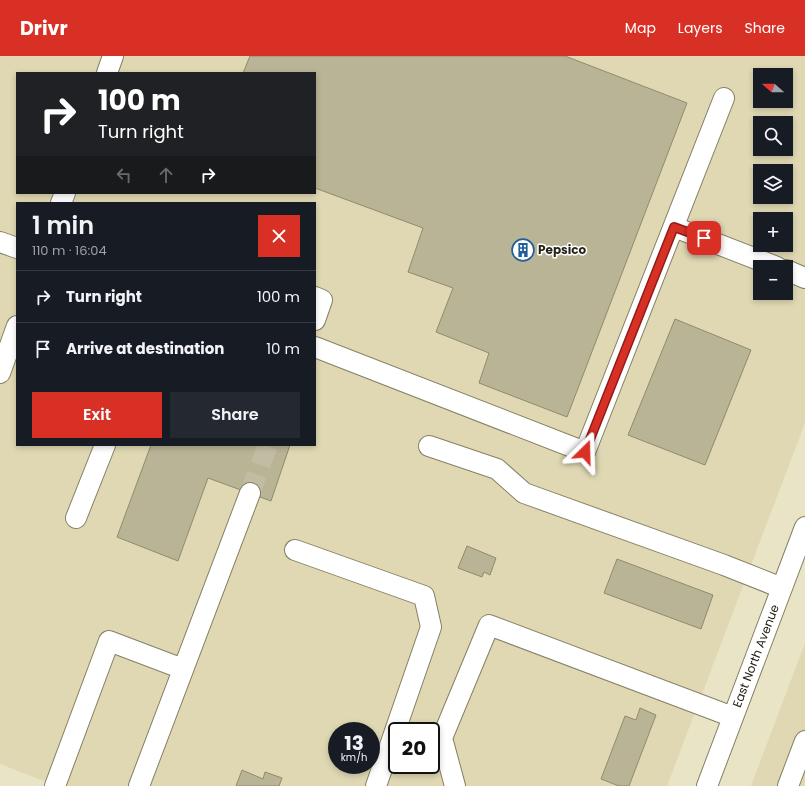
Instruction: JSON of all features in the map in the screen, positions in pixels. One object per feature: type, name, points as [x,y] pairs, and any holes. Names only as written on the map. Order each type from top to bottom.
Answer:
[{"type":"street","points":[[107,72],[113,56]]},
{"type":"street","points":[[316,347],[585,452],[724,98]]},
{"type":"street","points":[[674,227],[760,260]]},
{"type":"street","points":[[0,242],[16,248]]},
{"type":"street","points":[[793,273],[805,278]]},
{"type":"street","points":[[316,297],[322,300],[316,317]]},
{"type":"street","points":[[0,373],[16,329]]},
{"type":"street","points":[[76,518],[105,446]]},
{"type":"street","points":[[428,446],[497,470],[524,493],[724,565],[782,588]]},
{"type":"street","points":[[139,786],[250,493]]},
{"type":"street","name":"East North Avenue","points":[[707,786],[805,527]]},
{"type":"street","points":[[295,550],[424,596],[431,627],[376,786]]},
{"type":"street","points":[[455,786],[442,738],[489,625],[733,717]]},
{"type":"street","points":[[54,786],[109,641],[183,669]]},
{"type":"street","points":[[788,786],[805,741]]},
{"type":"shaded area","points":[[0,56],[805,56],[805,423],[667,786],[57,786],[0,764]]},
{"type":"shaded area","points":[[805,643],[805,786],[751,786]]},
{"type":"building","name":"Pepsico","points":[[250,56],[565,56],[687,103],[567,417],[479,383],[489,353],[436,332],[453,288],[408,272],[423,228],[316,188],[316,72],[243,72]]},
{"type":"building","points":[[675,319],[751,350],[705,465],[628,435]]},
{"type":"building","points":[[151,446],[290,446],[271,501],[208,478],[178,561],[117,537]]},
{"type":"building","points":[[467,546],[496,558],[490,575],[484,572],[482,577],[458,568]]},
{"type":"building","points":[[617,559],[713,595],[701,629],[604,593]]},
{"type":"building","points":[[640,708],[656,715],[629,786],[619,786],[601,779],[625,716],[636,720]]},
{"type":"building","points":[[242,770],[263,779],[265,772],[282,778],[279,786],[236,786]]},
{"type":"tunnel","points":[[250,493],[268,446]]},
{"type":"place","name":"Pepsico","points":[[523,250]]},
{"type":"route","points":[[585,452],[674,227],[704,238]]}]
